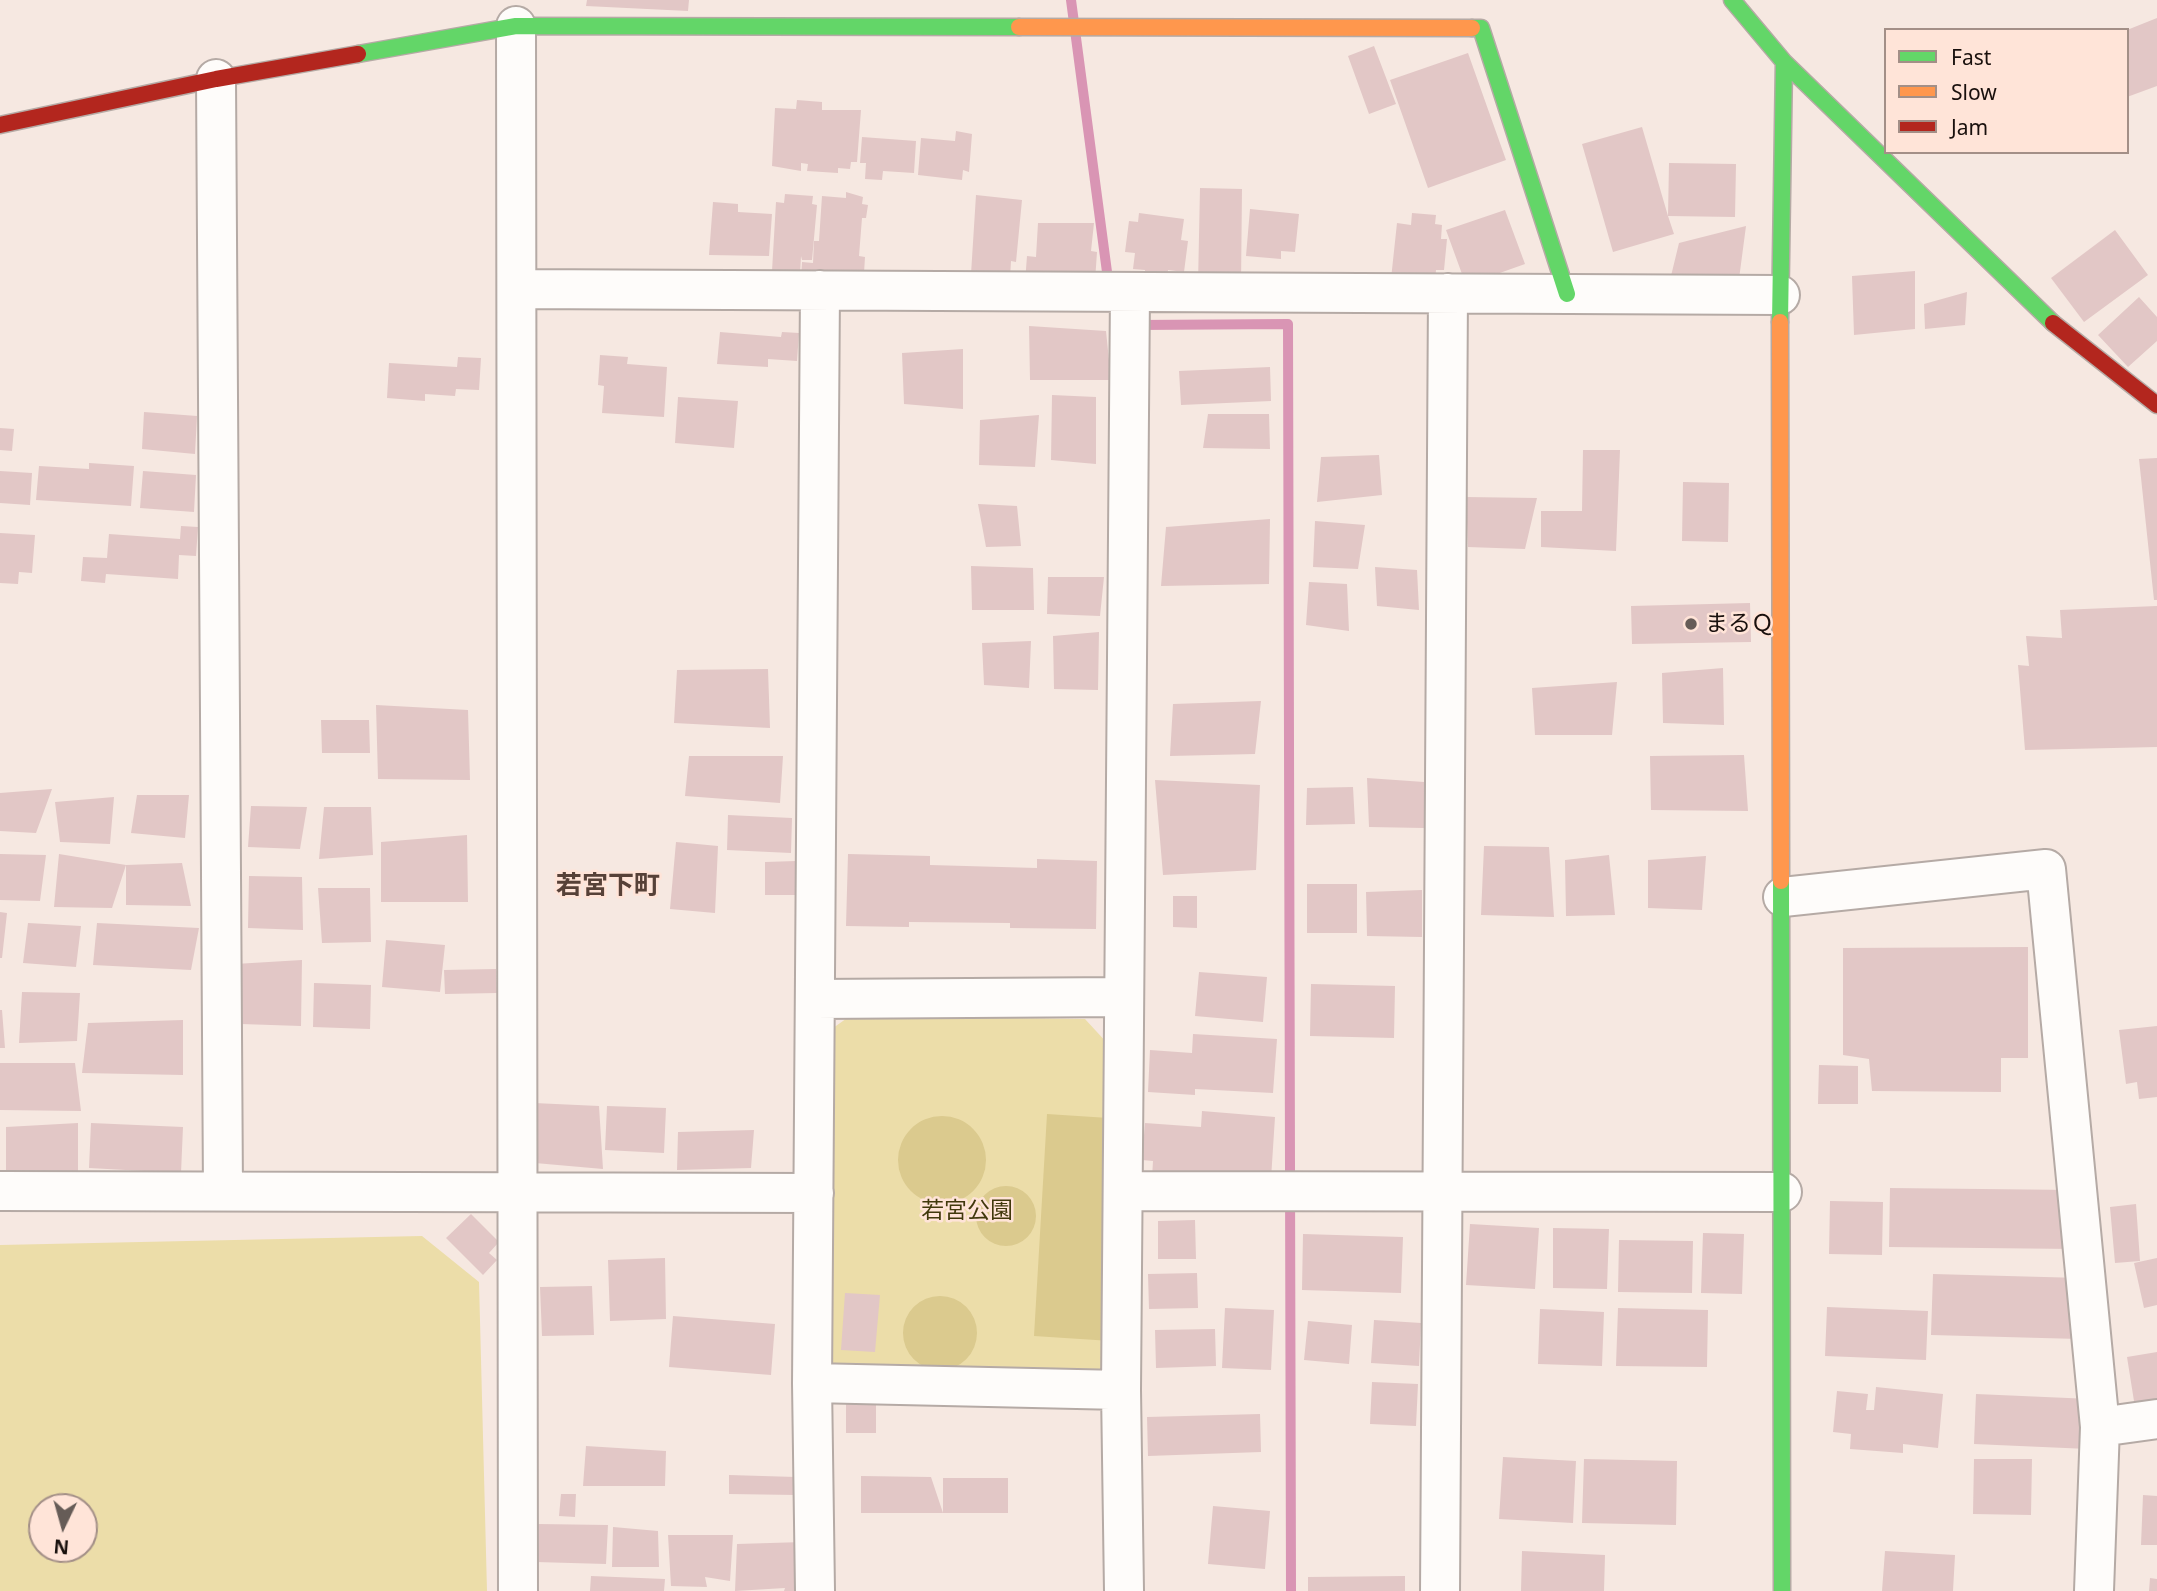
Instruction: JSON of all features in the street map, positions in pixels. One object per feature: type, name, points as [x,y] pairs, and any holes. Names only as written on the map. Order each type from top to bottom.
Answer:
[{"type":"street","points":[[1731,0],[1784,62],[2042,314],[2157,405]]},
{"type":"street","points":[[516,26],[518,1591]]},
{"type":"street","points":[[0,125],[216,79],[516,26],[1481,28],[1567,294]]},
{"type":"street","points":[[1782,1591],[1780,295],[1784,62]]},
{"type":"street","points":[[216,79],[223,1190]]},
{"type":"street","points":[[518,289],[1780,295]]},
{"type":"street","points":[[815,1591],[812,1383],[820,290]]},
{"type":"street","points":[[1124,1591],[1121,1390],[1130,292]]},
{"type":"street","points":[[1440,1591],[1440,1191],[1448,293]]},
{"type":"street","points":[[1783,897],[2046,869],[2100,1427],[2094,1591]]},
{"type":"street","points":[[815,999],[1124,997]]},
{"type":"street","points":[[0,1191],[814,1193]]},
{"type":"street","points":[[1122,1191],[1782,1192]]},
{"type":"street","points":[[812,1383],[1121,1390]]},
{"type":"street","points":[[2100,1427],[2157,1419]]},
{"type":"green space","name":"若宮公園","points":[[850,1016],[1085,1019],[1108,1044],[1113,1384],[819,1378],[826,1033]]},
{"type":"green space","points":[[422,1236],[479,1282],[487,1591],[0,1591],[0,1245]]},
{"type":"shaded area","points":[[1047,1114],[1124,1119],[1111,1341],[1034,1336]]},
{"type":"shaded area","points":[[942,1116],[959,1119],[973,1129],[983,1143],[986,1160],[983,1177],[973,1191],[959,1201],[942,1204],[925,1201],[911,1191],[901,1177],[898,1160],[901,1143],[911,1129],[925,1119]]},
{"type":"shaded area","points":[[1000,1186],[1012,1186],[1031,1199],[1036,1216],[1034,1228],[1023,1241],[1012,1246],[1000,1246],[981,1233],[976,1222],[976,1210],[989,1191]]},
{"type":"shaded area","points":[[940,1296],[954,1299],[966,1307],[974,1319],[977,1333],[974,1347],[966,1359],[954,1367],[940,1370],[926,1367],[914,1359],[906,1347],[903,1333],[906,1319],[914,1307],[926,1299]]},
{"type":"building","points":[[587,0],[689,0],[688,11],[586,6]]},
{"type":"building","points":[[2157,18],[2157,86],[2129,96],[2129,29]]},
{"type":"building","points":[[1374,46],[1396,104],[1369,114],[1348,56]]},
{"type":"building","points":[[1468,53],[1506,160],[1428,188],[1390,80]]},
{"type":"building","points":[[797,100],[822,102],[822,110],[861,110],[857,162],[851,162],[850,169],[838,168],[838,173],[807,171],[808,164],[801,163],[801,171],[772,166],[775,108],[796,109]]},
{"type":"building","points":[[1642,127],[1674,234],[1613,252],[1582,144]]},
{"type":"building","points":[[956,131],[972,134],[969,172],[963,170],[962,180],[918,175],[921,138],[955,141]]},
{"type":"building","points":[[862,137],[916,141],[914,173],[883,171],[882,180],[865,179],[866,163],[860,163]]},
{"type":"building","points":[[1669,163],[1736,164],[1735,217],[1668,216]]},
{"type":"building","points":[[1200,188],[1242,189],[1241,285],[1198,284]]},
{"type":"building","points":[[846,192],[863,197],[862,204],[868,205],[866,218],[862,218],[859,256],[865,257],[864,273],[801,278],[802,262],[813,263],[814,241],[819,241],[822,196],[846,198]]},
{"type":"building","points":[[785,194],[813,196],[812,204],[817,205],[812,260],[802,260],[801,256],[800,275],[772,271],[776,202],[784,203]]},
{"type":"building","points":[[976,195],[1022,200],[1016,262],[1011,261],[1010,278],[971,274]]},
{"type":"building","points":[[713,202],[738,204],[738,212],[772,214],[769,256],[709,255]]},
{"type":"building","points":[[1250,209],[1299,214],[1295,252],[1281,251],[1281,259],[1246,256]]},
{"type":"building","points":[[1505,210],[1525,264],[1466,285],[1446,230]]},
{"type":"building","points":[[1139,213],[1184,219],[1181,240],[1188,241],[1184,272],[1168,270],[1167,280],[1145,277],[1145,270],[1133,269],[1135,253],[1125,252],[1129,221],[1138,222]]},
{"type":"building","points":[[1412,213],[1436,215],[1435,224],[1442,225],[1441,239],[1447,239],[1444,270],[1436,270],[1435,283],[1391,279],[1397,223],[1411,225]]},
{"type":"building","points":[[1038,223],[1094,223],[1091,251],[1097,252],[1095,281],[1025,282],[1027,256],[1036,257]]},
{"type":"building","points":[[1746,226],[1739,279],[1671,276],[1679,243]]},
{"type":"building","points":[[2115,230],[2148,275],[2084,322],[2051,278]]},
{"type":"building","points":[[1915,271],[1915,329],[1854,335],[1852,276]]},
{"type":"building","points":[[1967,292],[1965,325],[1925,329],[1924,304]]},
{"type":"building","points":[[2139,297],[2157,317],[2157,341],[2128,367],[2098,335]]},
{"type":"building","points":[[1029,326],[1106,331],[1111,380],[1030,380]]},
{"type":"building","points":[[720,332],[781,337],[782,332],[799,333],[797,361],[768,359],[768,367],[717,364]]},
{"type":"building","points":[[963,349],[963,409],[904,404],[902,353]]},
{"type":"building","points":[[600,355],[628,357],[627,364],[667,367],[664,417],[602,413],[604,386],[598,385]]},
{"type":"building","points":[[458,357],[481,358],[479,390],[456,389],[455,396],[425,394],[425,401],[387,398],[389,363],[457,367]]},
{"type":"building","points":[[1270,367],[1271,401],[1181,405],[1179,371]]},
{"type":"building","points":[[1052,395],[1096,397],[1096,464],[1051,460]]},
{"type":"building","points":[[678,397],[738,401],[734,448],[675,443]]},
{"type":"building","points":[[144,412],[197,416],[195,454],[142,449]]},
{"type":"building","points":[[1208,414],[1269,414],[1270,449],[1203,448]]},
{"type":"building","points":[[1039,415],[1035,467],[979,465],[980,420]]},
{"type":"building","points":[[0,428],[14,429],[12,451],[0,450]]},
{"type":"building","points":[[1583,450],[1620,450],[1616,551],[1541,547],[1541,511],[1582,511]]},
{"type":"building","points":[[1379,455],[1382,495],[1317,502],[1321,457]]},
{"type":"building","points":[[2157,458],[2157,600],[2154,600],[2139,459]]},
{"type":"building","points":[[89,463],[134,466],[131,506],[36,500],[39,466],[89,469]]},
{"type":"building","points":[[0,471],[32,473],[30,505],[0,503]]},
{"type":"building","points":[[143,471],[196,475],[194,512],[140,508]]},
{"type":"building","points":[[1683,482],[1729,483],[1728,542],[1682,541]]},
{"type":"building","points":[[1466,497],[1537,498],[1525,549],[1468,547]]},
{"type":"building","points":[[978,504],[1017,506],[1021,546],[986,547]]},
{"type":"building","points":[[1270,519],[1269,584],[1161,586],[1166,527]]},
{"type":"building","points":[[1315,521],[1365,525],[1358,569],[1313,567]]},
{"type":"building","points":[[181,526],[198,527],[196,556],[179,555],[178,579],[106,574],[105,583],[81,581],[83,557],[107,558],[109,534],[180,539]]},
{"type":"building","points":[[0,533],[35,535],[32,573],[19,572],[18,584],[0,583]]},
{"type":"building","points":[[971,566],[1033,568],[1034,610],[972,610]]},
{"type":"building","points":[[1375,567],[1417,570],[1419,610],[1377,606]]},
{"type":"building","points":[[1048,577],[1104,577],[1100,616],[1047,614]]},
{"type":"building","points":[[1309,582],[1347,584],[1349,631],[1306,625]]},
{"type":"building","name":"まるＱ","points":[[1750,603],[1751,642],[1632,644],[1631,606]]},
{"type":"building","points":[[2157,606],[2157,747],[2025,750],[2018,665],[2029,666],[2026,636],[2062,638],[2060,610]]},
{"type":"building","points":[[1099,632],[1098,690],[1054,689],[1053,636]]},
{"type":"building","points":[[1031,641],[1029,688],[984,685],[982,643]]},
{"type":"building","points":[[1723,668],[1724,725],[1663,723],[1662,673]]},
{"type":"building","points":[[768,669],[770,728],[674,723],[677,670]]},
{"type":"building","points":[[1617,682],[1612,735],[1535,735],[1532,688]]},
{"type":"building","points":[[1261,701],[1255,754],[1170,756],[1173,704]]},
{"type":"building","points":[[376,705],[468,710],[470,780],[378,779]]},
{"type":"building","points":[[321,720],[369,720],[370,753],[322,753]]},
{"type":"building","points":[[1744,755],[1748,811],[1651,810],[1650,756]]},
{"type":"building","points":[[689,756],[783,756],[780,803],[685,796]]},
{"type":"building","points":[[1367,778],[1424,782],[1424,828],[1369,827]]},
{"type":"building","points":[[1155,780],[1260,785],[1256,870],[1163,875]]},
{"type":"building","points":[[1353,787],[1355,824],[1306,825],[1307,788]]},
{"type":"building","points":[[52,789],[36,833],[0,831],[0,793]]},
{"type":"building","points":[[137,795],[189,795],[185,838],[131,833]]},
{"type":"building","points":[[114,797],[110,844],[60,842],[55,802]]},
{"type":"building","points":[[251,806],[307,807],[300,849],[248,847]]},
{"type":"building","points":[[324,807],[371,807],[373,855],[319,859]]},
{"type":"building","points":[[728,815],[792,818],[791,853],[727,850]]},
{"type":"building","points":[[467,835],[468,902],[381,902],[381,842]]},
{"type":"building","points":[[676,842],[718,846],[715,913],[670,909]]},
{"type":"building","points":[[1484,846],[1549,847],[1554,917],[1481,915]]},
{"type":"building","points":[[0,854],[46,855],[40,901],[0,900]]},
{"type":"building","points":[[59,854],[126,865],[112,908],[54,907]]},
{"type":"building","points":[[848,854],[930,856],[930,865],[1037,868],[1037,859],[1097,861],[1096,929],[1010,928],[1010,923],[909,922],[909,927],[846,926]]},
{"type":"building","points":[[1609,855],[1615,915],[1566,916],[1565,860]]},
{"type":"building","points":[[1706,856],[1702,910],[1648,908],[1648,860]]},
{"type":"building","points":[[796,861],[796,895],[765,895],[765,862]]},
{"type":"building","points":[[182,863],[191,906],[126,905],[126,865]]},
{"type":"building","points":[[249,876],[302,877],[303,930],[248,928]]},
{"type":"building","points":[[1307,884],[1357,884],[1357,933],[1307,933]]},
{"type":"building","points":[[318,888],[370,888],[371,942],[322,943]]},
{"type":"building","points":[[1422,890],[1422,937],[1367,936],[1366,892]]},
{"type":"building","points":[[1173,896],[1197,896],[1197,928],[1173,927]]},
{"type":"building","points":[[0,912],[7,913],[2,958],[0,958]]},
{"type":"building","points":[[28,923],[81,926],[76,967],[23,963]]},
{"type":"building","points":[[97,923],[199,928],[191,970],[93,965]]},
{"type":"building","points":[[386,940],[445,945],[440,992],[382,987]]},
{"type":"building","points":[[2028,947],[2028,1058],[2001,1058],[2001,1092],[1872,1091],[1869,1059],[1843,1055],[1843,948]]},
{"type":"building","points":[[302,960],[301,1026],[241,1024],[235,964]]},
{"type":"building","points":[[496,969],[497,993],[445,994],[444,970]]},
{"type":"building","points":[[1199,972],[1267,977],[1263,1022],[1195,1016]]},
{"type":"building","points":[[314,983],[371,985],[370,1029],[313,1027]]},
{"type":"building","points":[[1311,984],[1395,986],[1394,1038],[1310,1036]]},
{"type":"building","points":[[22,992],[80,993],[77,1041],[19,1043]]},
{"type":"building","points":[[2,1010],[5,1048],[0,1048]]},
{"type":"building","points":[[183,1020],[183,1075],[82,1073],[88,1023]]},
{"type":"building","points":[[2157,1026],[2157,1097],[2139,1099],[2137,1082],[2126,1084],[2119,1030]]},
{"type":"building","points":[[1193,1034],[1277,1039],[1273,1093],[1195,1089],[1195,1095],[1148,1092],[1150,1050],[1192,1053]]},
{"type":"building","points":[[0,1063],[75,1063],[81,1111],[0,1110]]},
{"type":"building","points":[[1819,1065],[1858,1066],[1858,1104],[1818,1104]]},
{"type":"building","points":[[534,1103],[599,1106],[603,1169],[535,1163]]},
{"type":"building","points":[[607,1106],[666,1108],[664,1153],[605,1150]]},
{"type":"building","points":[[1202,1111],[1275,1117],[1271,1179],[1152,1178],[1153,1161],[1142,1160],[1145,1123],[1201,1127]]},
{"type":"building","points":[[78,1123],[78,1182],[6,1181],[6,1127]]},
{"type":"building","points":[[91,1123],[183,1127],[181,1173],[89,1168]]},
{"type":"building","points":[[754,1130],[751,1168],[677,1170],[678,1132]]},
{"type":"building","points":[[1890,1188],[2074,1190],[2074,1249],[1889,1247]]},
{"type":"building","points":[[1830,1201],[1883,1202],[1882,1255],[1829,1254]]},
{"type":"building","points":[[2136,1204],[2140,1261],[2115,1263],[2110,1207]]},
{"type":"building","points":[[471,1214],[499,1242],[489,1253],[497,1260],[483,1275],[446,1238]]},
{"type":"building","points":[[1195,1220],[1196,1259],[1158,1259],[1158,1221]]},
{"type":"building","points":[[1470,1224],[1539,1228],[1535,1289],[1466,1285]]},
{"type":"building","points":[[1553,1228],[1609,1229],[1607,1289],[1553,1288]]},
{"type":"building","points":[[1703,1233],[1744,1234],[1742,1294],[1701,1293]]},
{"type":"building","points":[[1303,1234],[1403,1237],[1401,1293],[1302,1290]]},
{"type":"building","points":[[1619,1240],[1693,1241],[1692,1293],[1618,1292]]},
{"type":"building","points":[[665,1258],[666,1319],[610,1321],[608,1260]]},
{"type":"building","points":[[2157,1258],[2157,1305],[2144,1308],[2134,1263]]},
{"type":"building","points":[[1197,1273],[1198,1308],[1149,1309],[1148,1274]]},
{"type":"building","points":[[1933,1274],[2081,1278],[2079,1339],[1931,1335]]},
{"type":"building","points":[[592,1286],[594,1335],[542,1336],[540,1287]]},
{"type":"building","points":[[845,1293],[880,1295],[875,1352],[841,1350]]},
{"type":"building","points":[[1827,1307],[1928,1311],[1926,1360],[1825,1356]]},
{"type":"building","points":[[1225,1308],[1274,1310],[1271,1370],[1222,1368]]},
{"type":"building","points":[[1618,1308],[1708,1310],[1707,1367],[1616,1366]]},
{"type":"building","points":[[1540,1309],[1604,1312],[1602,1366],[1538,1364]]},
{"type":"building","points":[[673,1316],[775,1324],[771,1375],[669,1367]]},
{"type":"building","points":[[1374,1320],[1421,1323],[1419,1366],[1371,1363]]},
{"type":"building","points":[[1308,1321],[1352,1325],[1349,1364],[1304,1360]]},
{"type":"building","points":[[1215,1329],[1216,1366],[1156,1368],[1155,1330]]},
{"type":"building","points":[[2157,1352],[2157,1417],[2137,1420],[2127,1357]]},
{"type":"building","points":[[1372,1382],[1418,1384],[1416,1426],[1370,1424]]},
{"type":"building","points":[[1876,1387],[1943,1394],[1938,1448],[1903,1444],[1903,1453],[1850,1449],[1851,1434],[1833,1432],[1837,1391],[1868,1394],[1866,1410],[1874,1410]]},
{"type":"building","points":[[1976,1394],[2091,1399],[2088,1449],[1974,1444]]},
{"type":"building","points":[[876,1403],[876,1433],[846,1433],[846,1404]]},
{"type":"building","points":[[1260,1414],[1261,1452],[1148,1456],[1147,1417]]},
{"type":"building","points":[[586,1446],[666,1451],[665,1486],[583,1486]]},
{"type":"building","points":[[1503,1457],[1576,1461],[1573,1523],[1499,1519]]},
{"type":"building","points":[[1584,1459],[1677,1461],[1676,1525],[1582,1523]]},
{"type":"building","points":[[1974,1459],[2032,1459],[2031,1515],[1973,1514]]},
{"type":"building","points":[[729,1475],[796,1477],[796,1495],[729,1494]]},
{"type":"building","points":[[861,1476],[931,1477],[943,1513],[861,1513]]},
{"type":"building","points":[[943,1478],[1008,1478],[1008,1513],[943,1513]]},
{"type":"building","points":[[561,1494],[576,1494],[575,1517],[559,1516]]},
{"type":"building","points":[[2143,1495],[2157,1496],[2157,1545],[2141,1545]]},
{"type":"building","points":[[1213,1506],[1270,1511],[1265,1569],[1208,1564]]},
{"type":"building","points":[[538,1524],[608,1525],[606,1564],[536,1562]]},
{"type":"building","points":[[613,1527],[658,1531],[659,1567],[612,1567]]},
{"type":"building","points":[[668,1535],[733,1535],[730,1581],[705,1577],[707,1587],[671,1586]]},
{"type":"building","points":[[803,1542],[801,1591],[784,1591],[785,1588],[735,1591],[737,1544]]},
{"type":"building","points":[[1522,1551],[1605,1555],[1604,1591],[1521,1591]]},
{"type":"building","points":[[1885,1551],[1955,1555],[1953,1591],[1882,1591]]},
{"type":"building","points":[[591,1576],[665,1579],[664,1591],[590,1591]]},
{"type":"building","points":[[1405,1576],[1405,1591],[1308,1591],[1308,1577]]},
{"type":"building","points":[[2150,1578],[2157,1579],[2157,1591],[2149,1591]]},
{"type":"waterway","points":[[1071,0],[1109,287]]},
{"type":"waterway","points":[[1137,325],[1288,324],[1291,1591]]},
{"type":"traffic: fast","points":[[1732,0],[1784,62],[2053,323]]},
{"type":"traffic: fast","points":[[358,54],[516,26],[1019,27]]},
{"type":"traffic: fast","points":[[1472,28],[1481,28],[1567,294]]},
{"type":"traffic: fast","points":[[1780,322],[1784,62]]},
{"type":"traffic: fast","points":[[1781,881],[1782,1591]]},
{"type":"traffic: slow","points":[[1019,27],[1472,28]]},
{"type":"traffic: slow","points":[[1780,322],[1781,881]]},
{"type":"traffic: jam","points":[[0,125],[216,79],[358,54]]},
{"type":"traffic: jam","points":[[2053,323],[2157,405]]},
{"type":"place","name":"まるＱ","points":[[1691,624]]},
{"type":"district","name":"若宮下町","points":[[608,887]]}]
